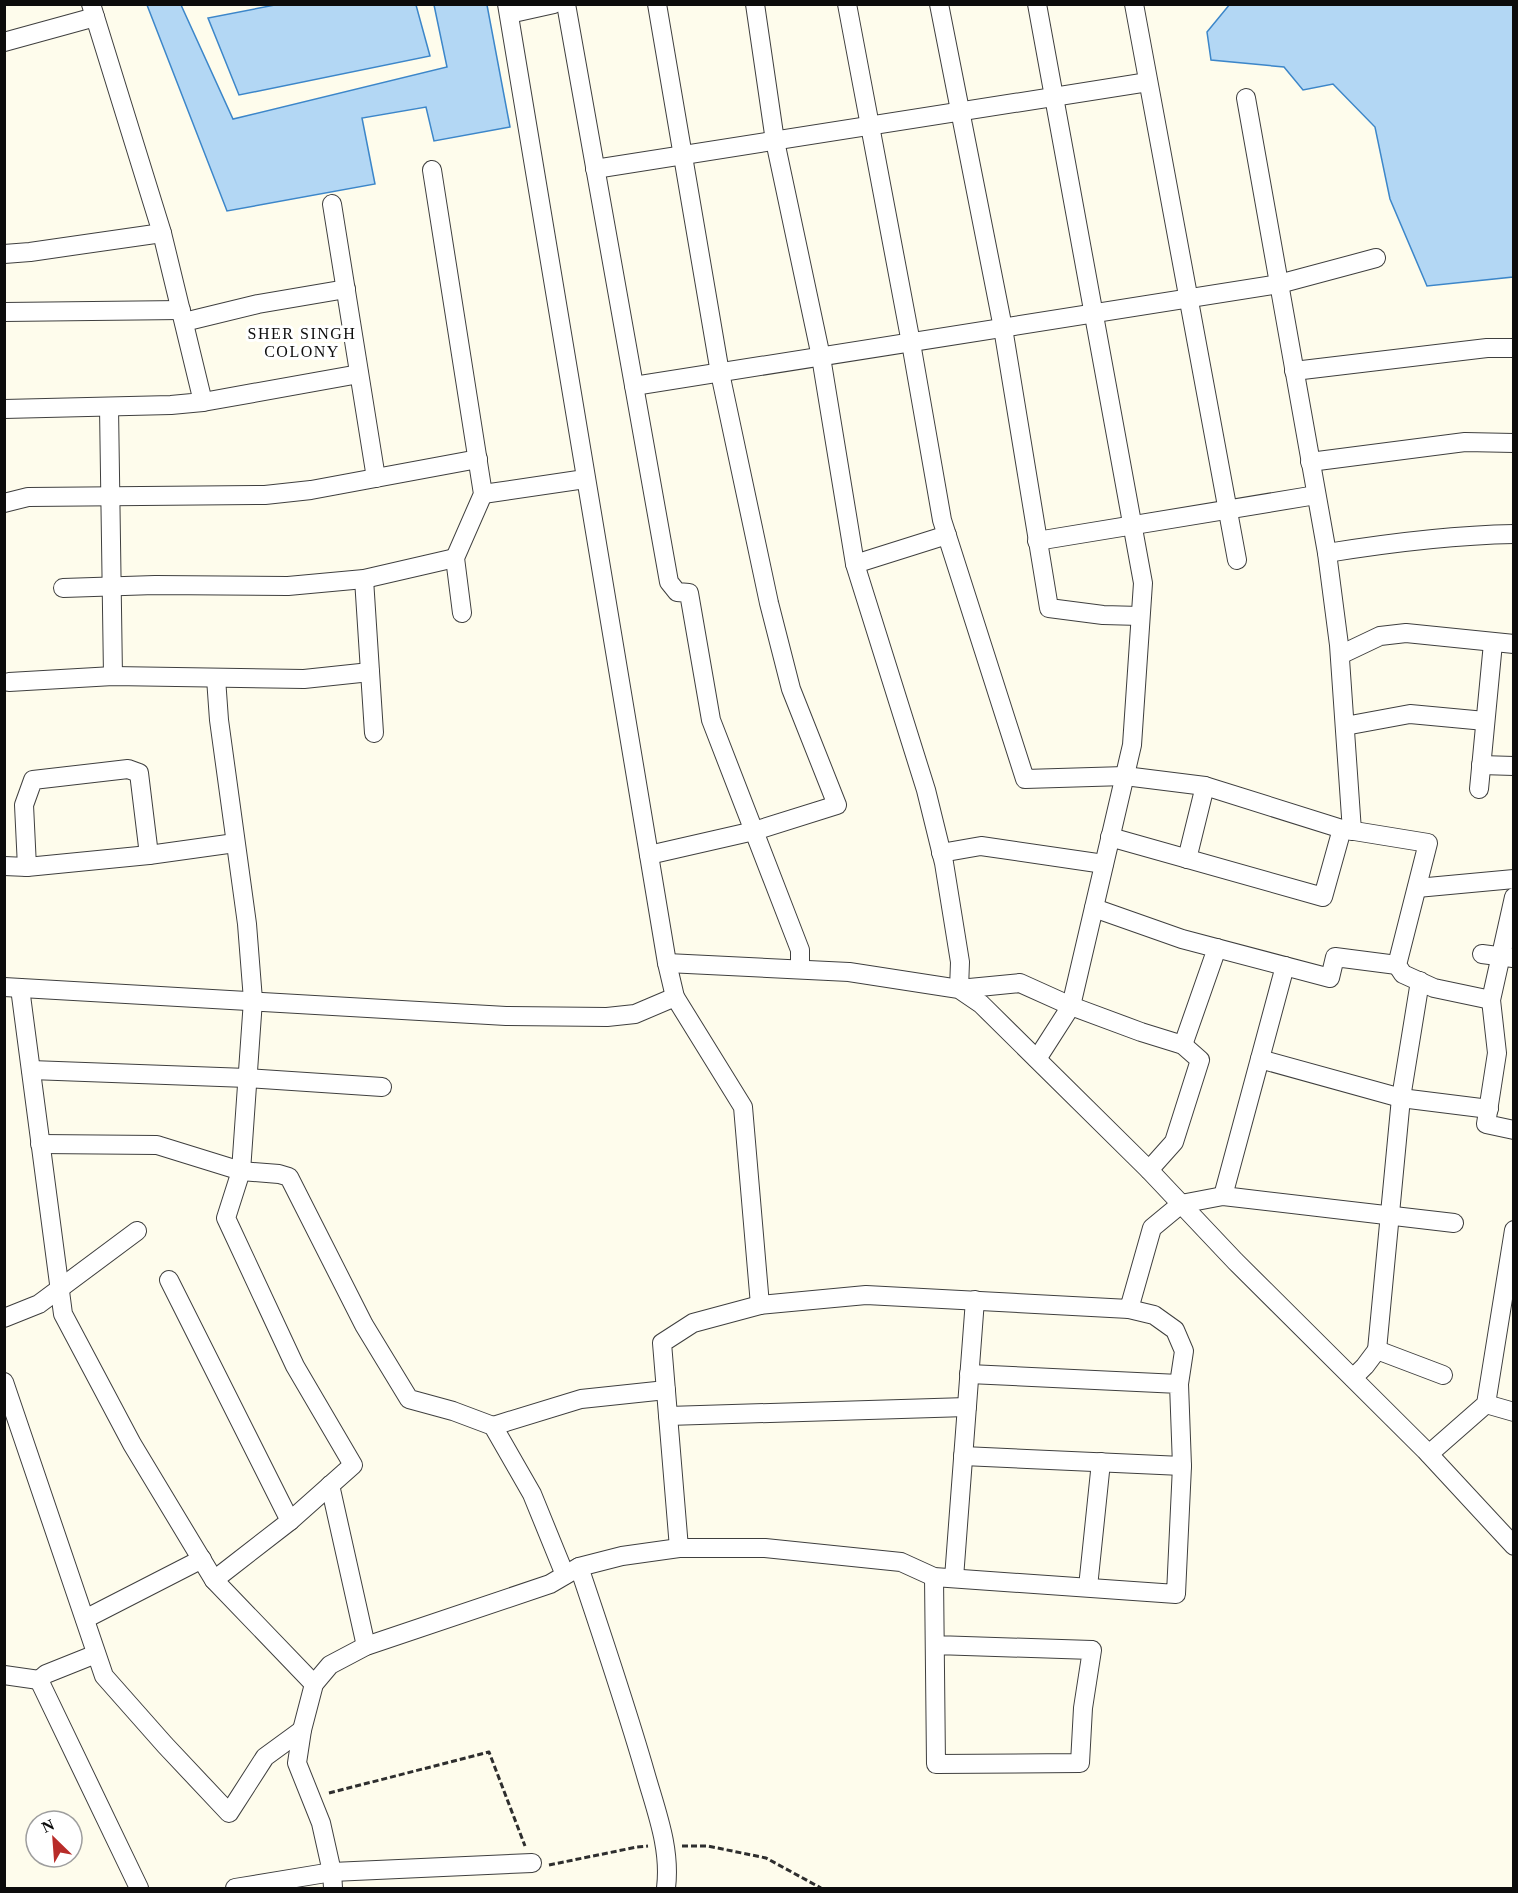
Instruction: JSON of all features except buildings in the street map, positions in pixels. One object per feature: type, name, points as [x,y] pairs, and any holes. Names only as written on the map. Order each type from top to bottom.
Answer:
[{"type":"street","points":[[554,4],[508,9],[667,963],[675,997],[743,1107],[760,1305]]},
{"type":"street","points":[[566,4],[669,582],[677,592],[688,592],[711,720],[800,950],[800,969]]},
{"type":"street","points":[[649,855],[754,831],[837,805],[791,689],[769,603],[720,373],[657,4]]},
{"type":"street","points":[[755,4],[775,141],[821,357],[855,564],[926,790],[941,853],[960,962],[959,989]]},
{"type":"street","points":[[847,4],[942,520],[1024,779],[1125,776],[1205,786],[1347,830],[1428,843],[1397,965],[1403,974],[1434,987],[1491,1000]]},
{"type":"street","points":[[939,4],[1003,328],[1048,608],[1103,615],[1140,616]]},
{"type":"street","points":[[1037,4],[1143,583],[1132,745],[1071,1006],[1037,1059]]},
{"type":"street","points":[[1134,4],[1238,560]]},
{"type":"street","points":[[4,42],[93,11],[162,233],[203,402]]},
{"type":"street","points":[[595,169],[1148,82]]},
{"type":"street","points":[[1110,837],[1323,897],[1347,830],[1345,726],[1340,655],[1327,553],[1246,98]]},
{"type":"street","points":[[432,170],[483,494],[455,558],[462,613]]},
{"type":"street","points":[[332,204],[376,478]]},
{"type":"street","points":[[4,254],[162,233]]},
{"type":"street","points":[[634,386],[1278,284],[1376,258]]},
{"type":"street","points":[[4,312],[183,316],[346,289]]},
{"type":"street","points":[[1294,371],[1487,348],[1514,348]]},
{"type":"street","points":[[4,409],[203,402],[359,374]]},
{"type":"street","points":[[109,407],[113,676]]},
{"type":"street","points":[[1311,462],[1465,442],[1514,443]]},
{"type":"street","points":[[4,503],[28,497],[265,495],[310,490],[478,459]]},
{"type":"street","points":[[483,494],[585,479]]},
{"type":"street","points":[[1037,541],[1316,495]]},
{"type":"street","points":[[1327,553],[1392,543],[1478,534],[1514,534]]},
{"type":"street","points":[[855,564],[947,535]]},
{"type":"street","points":[[63,588],[288,586],[364,579],[455,558]]},
{"type":"street","points":[[364,579],[374,733]]},
{"type":"street","points":[[1340,655],[1380,636],[1406,633],[1514,644]]},
{"type":"street","points":[[1479,789],[1493,643]]},
{"type":"street","points":[[9,682],[113,676],[304,679],[370,672]]},
{"type":"street","points":[[214,1580],[290,1521],[352,1465],[295,1366],[226,1218],[241,1171],[253,1000],[247,924],[219,720],[216,678]]},
{"type":"street","points":[[1345,726],[1410,714],[1485,721]]},
{"type":"street","points":[[1481,765],[1514,766]]},
{"type":"street","points":[[27,867],[24,805],[33,780],[128,769],[140,773],[149,855]]},
{"type":"street","points":[[1187,859],[1205,786]]},
{"type":"street","points":[[4,866],[27,867],[149,855],[235,843]]},
{"type":"street","points":[[941,853],[981,846],[1104,864]]},
{"type":"street","points":[[1417,888],[1514,879]]},
{"type":"street","points":[[1514,897],[1507,957],[1491,1000],[1497,1053],[1486,1124],[1514,1130]]},
{"type":"street","points":[[1094,908],[1182,939],[1330,978],[1335,957],[1397,965]]},
{"type":"street","points":[[1183,1045],[1217,948]]},
{"type":"street","points":[[1482,954],[1507,957]]},
{"type":"street","points":[[667,963],[849,972],[959,989],[1020,983],[1071,1006],[1183,1045],[1200,1060],[1174,1142],[1149,1170]]},
{"type":"street","points":[[1223,1196],[1285,966]]},
{"type":"street","points":[[1353,1378],[1377,1350],[1401,1098],[1420,981]]},
{"type":"street","points":[[314,1684],[214,1580],[132,1444],[63,1314],[31,1070],[12,987],[506,1016],[607,1017],[635,1014],[675,997]]},
{"type":"street","points":[[959,989],[981,1004],[1149,1170],[1235,1261],[1429,1454],[1514,1546]]},
{"type":"street","points":[[1260,1059],[1401,1098],[1489,1110]]},
{"type":"street","points":[[31,1070],[247,1078],[382,1087]]},
{"type":"street","points":[[40,1144],[157,1145],[241,1171],[289,1177],[364,1324],[409,1398],[493,1426],[581,1399],[666,1390]]},
{"type":"street","points":[[1130,1309],[1152,1228],[1181,1204],[1223,1196],[1454,1223]]},
{"type":"street","points":[[1429,1454],[1486,1404],[1514,1230]]},
{"type":"street","points":[[4,1317],[39,1304],[61,1290],[137,1231]]},
{"type":"street","points":[[169,1280],[290,1521]]},
{"type":"street","points":[[332,1880],[321,1823],[297,1762],[302,1730],[314,1684],[330,1665],[366,1646],[550,1584],[572,1571],[622,1556],[679,1548],[765,1548],[901,1562],[934,1577],[1176,1594],[1182,1466],[1179,1384],[1184,1351],[1175,1330],[1154,1315],[1130,1309],[975,1300],[866,1294],[760,1305],[693,1323],[662,1343],[679,1548]]},
{"type":"street","points":[[954,1578],[975,1300]]},
{"type":"street","points":[[1377,1350],[1443,1375]]},
{"type":"street","points":[[969,1374],[1179,1384]]},
{"type":"street","points":[[4,1382],[104,1676],[165,1745],[230,1813],[265,1757],[302,1730]]},
{"type":"street","points":[[1486,1404],[1514,1412]]},
{"type":"street","points":[[668,1416],[967,1407]]},
{"type":"street","points":[[493,1426],[572,1571],[637,1743],[666,1846],[668,1874],[666,1888]]},
{"type":"street","points":[[963,1456],[1182,1466]]},
{"type":"street","points":[[1088,1587],[1101,1462]]},
{"type":"street","points":[[330,1485],[366,1646]]},
{"type":"street","points":[[85,1619],[202,1559]]},
{"type":"street","points":[[934,1577],[936,1764],[1080,1763],[1083,1708],[1092,1650],[935,1646]]},
{"type":"street","points":[[4,1676],[39,1680],[46,1674],[96,1654]]},
{"type":"street","points":[[39,1680],[139,1888]]},
{"type":"street","points":[[235,1888],[532,1863]]},
{"type":"path","points":[[310,1798],[489,1752],[532,1863],[537,1867],[637,1847],[708,1846],[766,1858],[821,1888]]},
{"type":"water","points":[[280,4],[416,5],[430,56],[239,95],[208,18]]},
{"type":"water","points":[[1230,4],[1513,5],[1513,277],[1427,286],[1390,199],[1375,127],[1333,84],[1303,90],[1284,67],[1211,60],[1207,32]]},
{"type":"water","points":[[147,5],[181,5],[233,119],[447,67],[434,5],[487,5],[510,127],[434,141],[426,107],[362,118],[375,184],[227,211]]},
{"type":"district","name":"SHER SINGH COLONY","points":[[302,342]]}]
